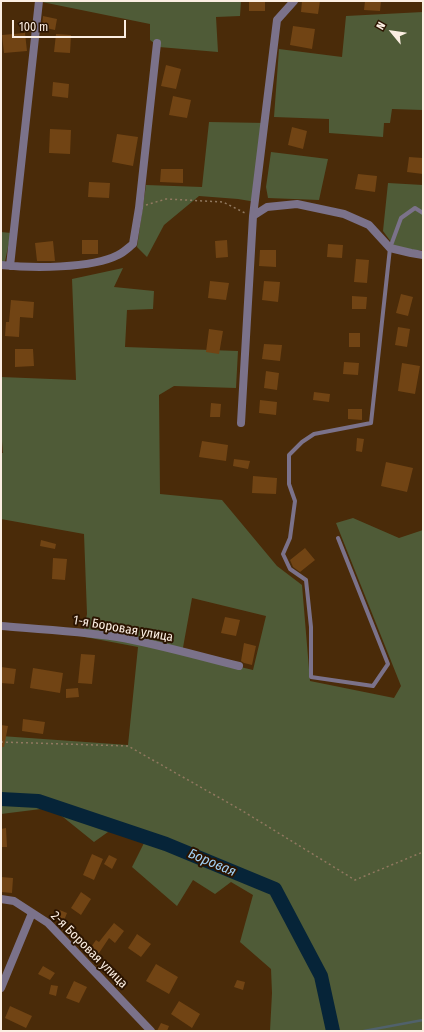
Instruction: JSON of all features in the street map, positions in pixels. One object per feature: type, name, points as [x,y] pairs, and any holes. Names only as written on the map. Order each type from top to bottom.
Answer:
[{"type":"street","points":[[10,266],[39,1]]},
{"type":"street","points":[[241,424],[253,216],[277,20],[294,1]]},
{"type":"street","points":[[1,265],[64,267],[98,262],[117,256],[133,244],[139,208],[157,43]]},
{"type":"street","points":[[253,216],[267,207],[297,204],[344,214],[369,225],[390,248],[411,254],[423,255]]},
{"type":"street","name":"1-я Боровая улица","points":[[1,626],[78,632],[118,637],[239,666]]},
{"type":"street","name":"2-я Боровая улица","points":[[1,899],[14,901],[48,923],[151,1031]]},
{"type":"street","points":[[1,988],[32,913]]},
{"type":"lane","points":[[338,538],[388,664],[373,686],[311,677],[311,627],[306,580],[290,569],[283,554],[290,538],[295,501],[289,484],[288,455],[302,442],[314,434],[371,423],[390,248],[402,218],[415,208],[423,213]]},
{"type":"path","points":[[139,208],[166,199],[223,202],[253,216]]},
{"type":"path","points":[[1,742],[128,746],[241,810],[356,880],[423,852]]},
{"type":"green space","points":[[37,1],[241,1],[240,16],[216,17],[218,52],[159,47],[150,40],[150,24]]},
{"type":"green space","points":[[423,12],[423,110],[392,109],[390,123],[384,123],[383,137],[329,133],[329,119],[274,117],[279,49],[342,57],[346,16]]},
{"type":"green space","points":[[209,122],[266,123],[256,202],[199,196],[164,225],[147,257],[137,247],[146,185],[202,187]]},
{"type":"green space","points":[[271,152],[328,159],[319,200],[268,198],[266,187]]},
{"type":"green space","points":[[388,183],[423,185],[423,250],[397,250],[383,231]]},
{"type":"green space","points":[[1,232],[11,233],[4,266],[1,266]]},
{"type":"green space","points":[[123,268],[114,287],[154,291],[153,309],[127,310],[125,347],[238,351],[236,388],[174,386],[159,395],[160,494],[222,500],[277,566],[302,585],[310,681],[394,698],[401,686],[336,523],[353,518],[399,538],[423,530],[423,1031],[270,1031],[272,993],[271,969],[240,942],[253,895],[231,882],[215,894],[193,880],[177,906],[132,867],[146,839],[115,827],[94,842],[63,817],[49,808],[1,814],[1,736],[128,745],[138,647],[85,637],[84,629],[87,614],[84,534],[1,519],[1,453],[3,453],[1,430],[1,377],[76,380],[72,279]],"holes":[[[192,598],[266,616],[253,670],[182,653]]]},
{"type":"building","points":[[249,1],[265,1],[265,11],[249,11]]},
{"type":"building","points":[[302,1],[320,1],[318,14],[301,12]]},
{"type":"building","points":[[365,1],[381,1],[380,11],[364,10]]},
{"type":"building","points":[[43,16],[57,19],[55,30],[42,27]]},
{"type":"building","points":[[293,26],[315,29],[312,49],[290,45]]},
{"type":"building","points":[[25,33],[27,51],[4,53],[2,35]]},
{"type":"building","points":[[56,34],[71,35],[70,53],[54,52]]},
{"type":"building","points":[[166,65],[181,69],[176,89],[161,86]]},
{"type":"building","points":[[53,82],[69,84],[68,98],[52,96]]},
{"type":"building","points":[[173,96],[191,100],[187,118],[169,115]]},
{"type":"building","points":[[292,127],[307,131],[303,149],[288,145]]},
{"type":"building","points":[[50,129],[71,130],[70,154],[49,153]]},
{"type":"building","points":[[117,134],[138,137],[133,166],[112,162]]},
{"type":"building","points":[[409,157],[423,158],[423,174],[407,172]]},
{"type":"building","points":[[161,169],[183,169],[183,183],[160,182]]},
{"type":"building","points":[[358,174],[377,176],[375,192],[355,189]]},
{"type":"building","points":[[89,182],[110,183],[109,198],[88,197]]},
{"type":"building","points":[[82,240],[98,240],[98,254],[82,254]]},
{"type":"building","points":[[227,240],[228,257],[216,258],[215,241]]},
{"type":"building","points":[[53,241],[55,261],[37,261],[35,243]]},
{"type":"building","points":[[328,244],[343,245],[342,258],[327,257]]},
{"type":"building","points":[[260,250],[276,250],[276,267],[259,266]]},
{"type":"building","points":[[356,259],[369,260],[367,283],[354,282]]},
{"type":"building","points":[[210,281],[229,283],[226,300],[208,298]]},
{"type":"building","points":[[264,281],[280,282],[278,302],[262,300]]},
{"type":"building","points":[[401,294],[413,297],[408,316],[396,313]]},
{"type":"building","points":[[352,296],[367,297],[366,309],[352,309]]},
{"type":"building","points":[[11,300],[34,302],[33,318],[20,317],[19,337],[5,336],[6,322],[9,322]]},
{"type":"building","points":[[398,327],[410,329],[407,347],[395,345]]},
{"type":"building","points":[[209,329],[223,331],[219,354],[206,352]]},
{"type":"building","points":[[349,333],[360,333],[360,347],[349,347]]},
{"type":"building","points":[[264,344],[282,345],[280,361],[262,359]]},
{"type":"building","points":[[15,349],[33,349],[34,366],[15,367]]},
{"type":"building","points":[[344,362],[359,363],[358,375],[343,374]]},
{"type":"building","points":[[402,363],[420,366],[415,394],[398,391]]},
{"type":"building","points":[[266,371],[279,373],[277,390],[264,388]]},
{"type":"building","points":[[314,392],[330,394],[329,402],[313,400]]},
{"type":"building","points":[[260,400],[277,402],[276,415],[259,413]]},
{"type":"building","points":[[211,403],[221,404],[220,417],[210,417]]},
{"type":"building","points":[[348,409],[362,409],[362,420],[348,419]]},
{"type":"building","points":[[357,438],[364,439],[362,452],[356,451]]},
{"type":"building","points":[[202,441],[228,445],[226,461],[199,457]]},
{"type":"building","points":[[234,459],[250,461],[248,469],[233,466]]},
{"type":"building","points":[[386,462],[413,468],[407,492],[381,486]]},
{"type":"building","points":[[253,476],[277,478],[276,494],[252,493]]},
{"type":"building","points":[[41,540],[56,544],[55,549],[40,546]]},
{"type":"building","points":[[305,548],[315,560],[300,572],[293,567],[290,560]]},
{"type":"building","points":[[53,558],[67,559],[65,580],[52,579]]},
{"type":"building","points":[[225,617],[240,620],[236,636],[221,633]]},
{"type":"building","points":[[244,643],[256,646],[252,665],[241,661]]},
{"type":"building","points":[[81,654],[95,655],[92,684],[78,683]]},
{"type":"building","points":[[1,667],[16,669],[14,684],[1,683]]},
{"type":"building","points":[[33,668],[63,673],[60,693],[30,688]]},
{"type":"building","points":[[78,688],[79,697],[66,698],[66,689]]},
{"type":"building","points":[[23,719],[45,722],[43,734],[22,731]]},
{"type":"building","points":[[1,725],[8,726],[4,747],[1,747]]},
{"type":"building","points":[[6,828],[7,847],[1,847],[1,829]]},
{"type":"building","points":[[92,854],[103,859],[94,880],[83,875]]},
{"type":"building","points":[[109,855],[117,859],[112,869],[104,864]]},
{"type":"building","points":[[1,877],[13,878],[12,893],[1,892]]},
{"type":"building","points":[[81,892],[91,899],[81,915],[71,908]]},
{"type":"building","points":[[57,909],[67,913],[63,923],[53,919]]},
{"type":"building","points":[[114,923],[124,931],[115,943],[109,938],[97,956],[89,950],[96,940],[99,942]]},
{"type":"building","points":[[137,934],[151,944],[141,957],[128,948]]},
{"type":"building","points":[[156,964],[178,977],[169,994],[146,981]]},
{"type":"building","points":[[43,966],[55,973],[50,980],[38,974]]},
{"type":"building","points":[[237,980],[245,982],[243,990],[234,987]]},
{"type":"building","points":[[74,981],[87,987],[79,1003],[66,998]]},
{"type":"building","points":[[51,985],[58,986],[56,996],[49,994]]},
{"type":"building","points":[[179,1001],[200,1014],[192,1028],[171,1014]]},
{"type":"building","points":[[10,1006],[32,1016],[26,1028],[5,1018]]},
{"type":"building","points":[[161,1023],[169,1026],[167,1031],[157,1031]]},
{"type":"waterway","name":"Боровая","points":[[1,799],[38,801],[166,844],[275,889],[321,976],[333,1031]]},
{"type":"waterway","points":[[364,1031],[423,1020]]}]
